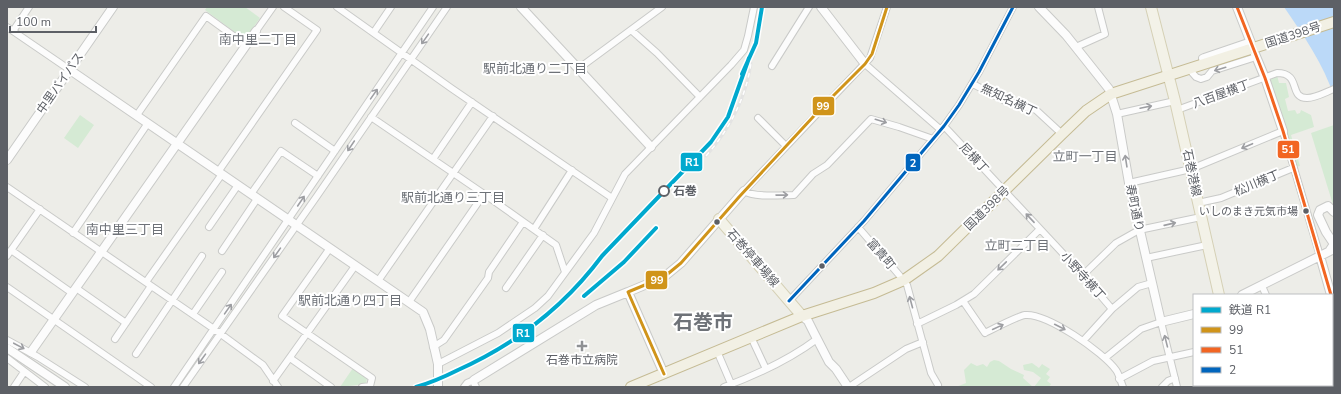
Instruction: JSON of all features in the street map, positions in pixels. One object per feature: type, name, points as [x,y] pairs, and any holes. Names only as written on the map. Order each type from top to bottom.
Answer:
[{"type":"highway","name":"国道398号","points":[[631,387],[802,316],[874,293],[904,280],[938,256],[1086,111],[1111,94],[1334,22]]},
{"type":"main road","name":"石巻港線","points":[[1151,7],[1169,75],[1219,294]]},
{"type":"main road","name":"石巻停車場線","points":[[719,219],[802,316]]},
{"type":"street","points":[[13,31],[29,7]]},
{"type":"street","name":"中里バイパス","points":[[7,160],[113,7]]},
{"type":"street","points":[[31,352],[273,7]]},
{"type":"street","points":[[115,339],[220,173],[317,30],[284,7]]},
{"type":"street","points":[[338,7],[374,32],[410,60],[612,198]]},
{"type":"street","points":[[374,32],[391,7]]},
{"type":"street","points":[[174,387],[433,7]]},
{"type":"street","points":[[182,387],[447,7]]},
{"type":"street","points":[[521,7],[651,147]]},
{"type":"street","points":[[578,69],[662,7]]},
{"type":"street","points":[[438,364],[498,333],[535,308],[548,296],[594,233],[625,174],[731,66],[744,50],[754,7]]},
{"type":"street","points":[[772,66],[809,7]]},
{"type":"street","points":[[820,7],[865,64]]},
{"type":"street","points":[[464,387],[467,383],[475,383],[503,363],[586,311],[607,300],[664,277],[673,270],[744,191],[865,64],[872,54],[888,7]]},
{"type":"street","points":[[789,300],[858,227],[942,128],[973,84],[1013,7]]},
{"type":"street","name":"寿町通り","points":[[1039,7],[1076,47],[1109,89],[1111,94],[1117,114],[1139,230],[1161,322]]},
{"type":"street","points":[[1076,47],[1105,34],[1098,7]]},
{"type":"street","points":[[1203,64],[1202,58],[1204,56],[1251,42],[1237,7]]},
{"type":"street","points":[[137,115],[206,16],[246,45]]},
{"type":"street","points":[[7,27],[409,302],[425,315],[438,364],[438,387]]},
{"type":"street","points":[[631,30],[657,52],[700,97]]},
{"type":"street","points":[[1189,69],[1196,77],[1201,79],[1207,77],[1212,71],[1256,56],[1283,131],[1332,294]]},
{"type":"street","name":"尼横丁","points":[[865,64],[942,128],[1004,191]]},
{"type":"street","name":"八百屋横丁","points":[[1117,114],[1176,105],[1277,73],[1285,73],[1289,75],[1292,79],[1296,92],[1302,97],[1310,98],[1334,89]]},
{"type":"street","name":"無知名横丁","points":[[973,84],[1005,100],[1036,110],[1062,134]]},
{"type":"street","points":[[433,159],[472,102]]},
{"type":"street","points":[[378,281],[492,116]]},
{"type":"street","points":[[371,117],[543,235],[557,247],[565,272]]},
{"type":"street","points":[[758,118],[786,146]]},
{"type":"street","points":[[744,191],[748,194],[754,195],[794,195],[813,174],[827,165],[872,119],[892,124],[933,139]]},
{"type":"street","points":[[72,233],[148,123]]},
{"type":"street","points":[[295,123],[335,151]]},
{"type":"street","points":[[1129,183],[1191,169],[1283,131]]},
{"type":"street","points":[[222,251],[281,151],[318,176]]},
{"type":"street","name":"松川横丁","points":[[1198,203],[1221,198],[1293,168]]},
{"type":"street","points":[[534,228],[572,170]]},
{"type":"street","points":[[209,227],[238,185]]},
{"type":"street","points":[[7,187],[72,233],[221,333],[263,365],[278,387]]},
{"type":"street","name":"小野寺横丁","points":[[1004,191],[1083,275],[1112,309]]},
{"type":"street","points":[[409,302],[484,194]]},
{"type":"street","points":[[1244,294],[1332,250],[1334,244],[1326,232],[1318,215],[1320,210],[1328,206],[1334,212]]},
{"type":"street","points":[[40,209],[9,253],[74,290],[126,323]]},
{"type":"street","points":[[1083,275],[1116,243],[1139,230],[1201,217]]},
{"type":"street","points":[[433,347],[444,340],[488,278],[489,272],[523,222]]},
{"type":"street","name":"富貴町","points":[[858,227],[904,280]]},
{"type":"street","points":[[917,324],[974,294],[1040,229]]},
{"type":"street","points":[[506,288],[543,235]]},
{"type":"street","points":[[1146,258],[1207,245]]},
{"type":"street","points":[[330,248],[282,316],[372,378],[370,386],[362,387]]},
{"type":"street","points":[[136,354],[202,256]]},
{"type":"street","points":[[274,380],[355,266]]},
{"type":"street","points":[[193,314],[222,272]]},
{"type":"street","points":[[904,280],[907,285],[931,373],[938,385]]},
{"type":"street","points":[[1083,341],[1112,309],[1138,287],[1152,283]]},
{"type":"street","points":[[1262,286],[1266,294]]},
{"type":"street","points":[[7,287],[151,387]]},
{"type":"street","points":[[628,292],[664,374]]},
{"type":"street","points":[[963,301],[985,333],[1024,315],[1036,316],[1060,326],[1105,358],[1117,370],[1123,387]]},
{"type":"street","points":[[1105,358],[1141,330],[1161,322],[1193,314]]},
{"type":"street","points":[[802,316],[808,321],[829,362],[836,369],[848,387],[906,348],[923,342]]},
{"type":"street","points":[[1161,322],[1177,387]]},
{"type":"street","points":[[750,337],[766,369]]},
{"type":"street","points":[[724,387],[732,386],[766,369],[817,339]]},
{"type":"street","points":[[7,340],[31,352],[85,387]]},
{"type":"street","points":[[7,348],[66,387]]},
{"type":"street","points":[[717,351],[732,386]]},
{"type":"street","points":[[1120,378],[1153,362],[1193,352]]},
{"type":"street","points":[[7,358],[45,387]]},
{"type":"street","points":[[290,358],[331,387]]},
{"type":"street","points":[[14,387],[24,372]]},
{"type":"street","points":[[1162,387],[1168,381],[1175,378]]},
{"type":"green space","points":[[207,7],[245,7],[260,18],[244,39],[205,10]]},
{"type":"green space","points":[[1277,75],[1279,83],[1286,83],[1289,97],[1285,99],[1288,111],[1295,110],[1297,114],[1300,113],[1301,110],[1311,115],[1314,127],[1291,135],[1300,166],[1296,167],[1270,84],[1272,78]]},
{"type":"green space","points":[[80,115],[94,125],[78,148],[64,138]]},
{"type":"green space","points":[[1334,125],[1334,208],[1311,133]]},
{"type":"green space","points":[[994,360],[999,361],[1024,375],[1023,378],[1033,387],[956,387],[966,383],[964,370],[971,363],[977,366],[983,364],[987,367],[990,362]]},
{"type":"green space","points":[[1032,363],[1039,368],[1042,364],[1050,369],[1046,374],[1050,377],[1047,381],[1051,384],[1049,387],[1034,387],[1041,378],[1033,372],[1024,370],[1023,365]]},
{"type":"green space","points":[[353,368],[367,378],[366,384],[340,387]]},
{"type":"water","points":[[1284,7],[1334,7],[1334,97],[1319,61]]},
{"type":"railway","points":[[749,58],[756,43]]},
{"type":"railway","points":[[706,156],[722,135],[741,101],[749,76],[751,63]]},
{"type":"rail line","name":"R1","points":[[742,74],[756,43],[762,7]]},
{"type":"rail line","name":"R1","points":[[416,387],[448,375],[500,348],[538,322],[572,292],[602,256],[711,142],[728,117],[749,58]]},
{"type":"rail line","name":"R1","points":[[584,296],[624,262],[656,228]]},
{"type":"transit line","name":"99","points":[[664,374],[628,292],[664,277],[681,263],[739,197],[825,104],[865,64],[872,54],[887,7]]},
{"type":"transit line","name":"2","points":[[789,301],[864,221],[944,126],[979,72],[1013,7]]},
{"type":"transit line","name":"51","points":[[1237,7],[1265,78],[1283,131],[1331,294]]},
{"type":"place","name":"石巻","points":[[664,191]]},
{"type":"place","name":"いしのまき元気市場","points":[[1306,211]]},
{"type":"place","name":"石巻市立病院","points":[[582,346]]},
{"type":"district","name":"南中里二丁目","points":[[258,39]]},
{"type":"district","name":"駅前北通り二丁目","points":[[535,68]]},
{"type":"district","name":"立町一丁目","points":[[1085,156]]},
{"type":"district","name":"駅前北通り三丁目","points":[[453,197]]},
{"type":"district","name":"南中里三丁目","points":[[125,229]]},
{"type":"district","name":"立町二丁目","points":[[1017,245]]},
{"type":"district","name":"駅前北通り四丁目","points":[[350,300]]},
{"type":"district","name":"石巻市","points":[[703,322]]}]
